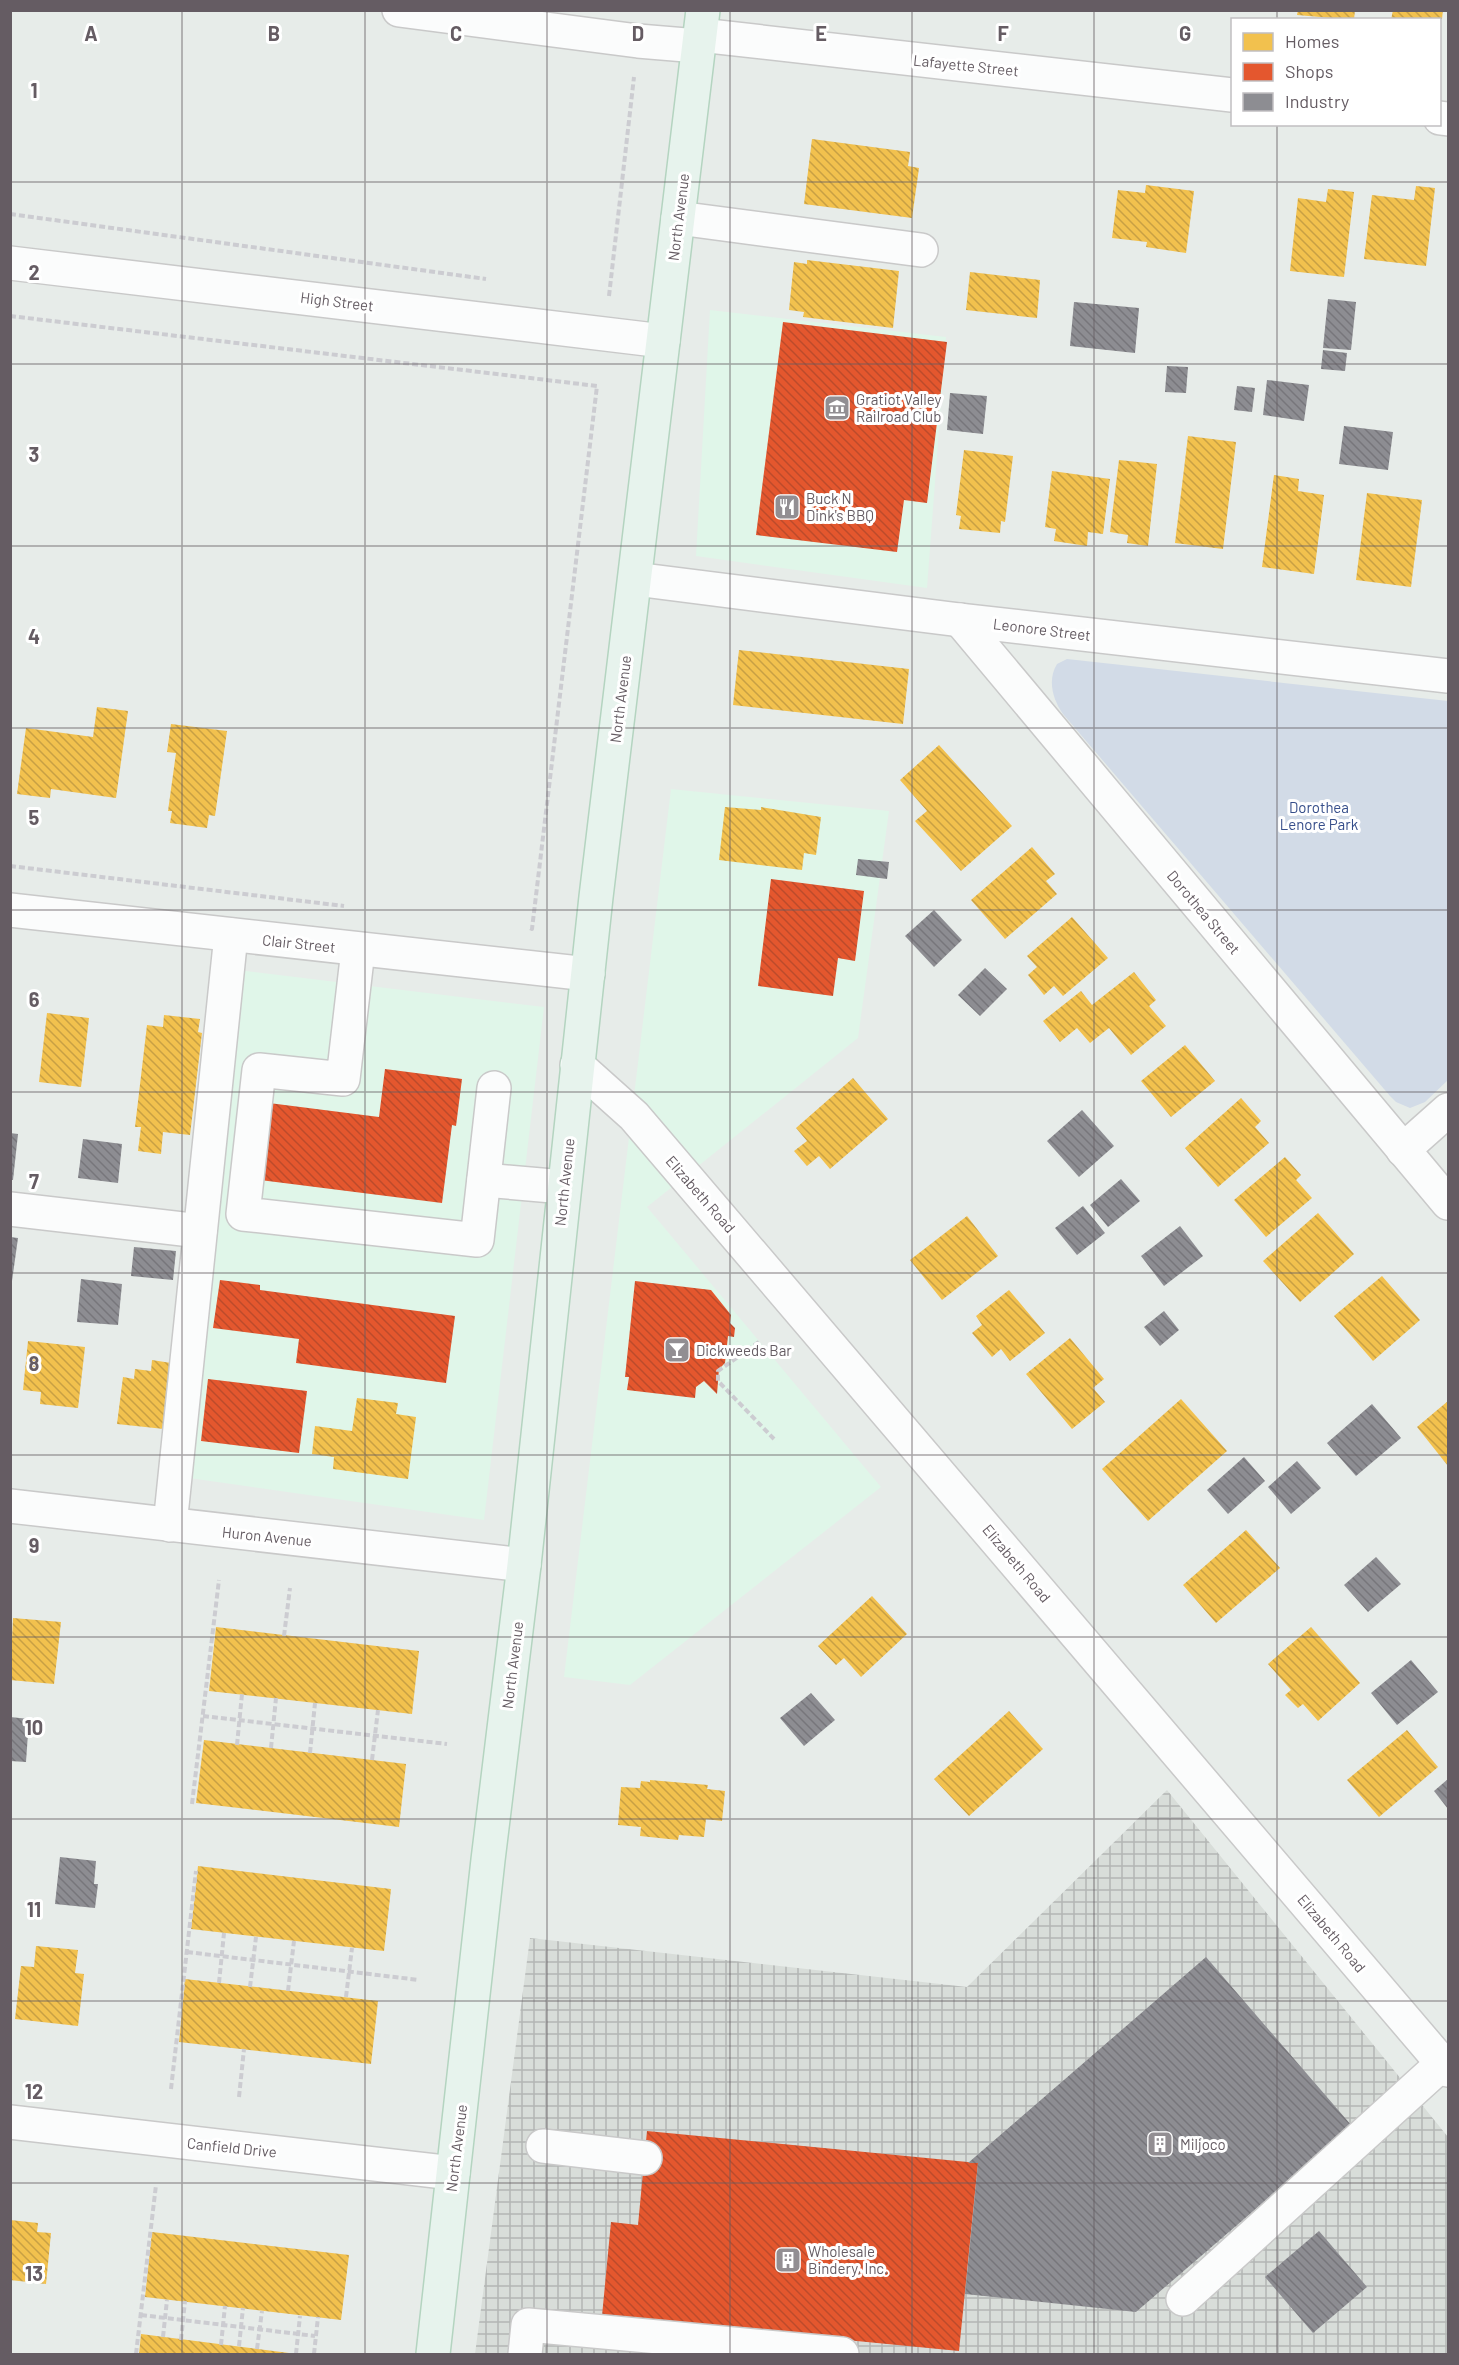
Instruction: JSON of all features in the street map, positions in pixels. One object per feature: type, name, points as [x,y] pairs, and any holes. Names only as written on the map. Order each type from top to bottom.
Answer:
[{"type":"main road","name":"North Avenue","points":[[433,2355],[489,1848],[524,1565],[577,1065],[700,30]]},
{"type":"street","name":"Lafayette Street","points":[[399,10],[638,41],[700,30],[1231,95]]},
{"type":"street","points":[[678,219],[921,250]]},
{"type":"street","name":"High Street","points":[[10,263],[604,332],[663,341]]},
{"type":"street","name":"Leonore Street","points":[[635,579],[960,620],[1449,676]]},
{"type":"street","name":"Dorothea Street","points":[[960,620],[1449,1203]]},
{"type":"street","name":"Clair Street","points":[[10,910],[588,974]]},
{"type":"street","points":[[170,1525],[231,935]]},
{"type":"street","points":[[358,950],[343,1079],[259,1070],[243,1214],[477,1240],[494,1088]]},
{"type":"street","name":"Elizabeth Road","points":[[577,1065],[646,1130],[1446,2066]]},
{"type":"street","points":[[1403,1150],[1449,1110]]},
{"type":"street","points":[[484,1180],[564,1187]]},
{"type":"street","points":[[10,1209],[200,1231]]},
{"type":"street","name":"Huron Avenue","points":[[10,1506],[524,1565]]},
{"type":"street","points":[[1183,2299],[1446,2066]]},
{"type":"street","name":"Canfield Drive","points":[[10,2122],[453,2173]]},
{"type":"street","points":[[543,2146],[645,2158]]},
{"type":"street","points":[[525,2355],[528,2325],[842,2355]]},
{"type":"path","points":[[604,332],[638,41]]},
{"type":"path","points":[[10,214],[491,280]]},
{"type":"path","points":[[10,316],[597,386],[532,928],[520,927]]},
{"type":"path","points":[[10,866],[355,907]]},
{"type":"path","points":[[759,1342],[718,1371],[718,1381],[774,1439]]},
{"type":"path","points":[[192,1804],[219,1580]]},
{"type":"path","points":[[284,1636],[290,1588]]},
{"type":"path","points":[[237,1744],[242,1694]]},
{"type":"path","points":[[271,1748],[276,1698]]},
{"type":"path","points":[[310,1753],[315,1703]]},
{"type":"path","points":[[372,1760],[378,1710]]},
{"type":"path","points":[[203,1716],[447,1744]]},
{"type":"path","points":[[171,2089],[196,1871]]},
{"type":"path","points":[[219,1983],[224,1933]]},
{"type":"path","points":[[250,1986],[256,1937]]},
{"type":"path","points":[[288,1991],[294,1941]]},
{"type":"path","points":[[346,1997],[352,1948]]},
{"type":"path","points":[[187,1952],[419,1980]]},
{"type":"path","points":[[239,2097],[244,2049]]},
{"type":"path","points":[[136,2355],[156,2185]]},
{"type":"path","points":[[163,2337],[167,2300]]},
{"type":"path","points":[[181,2340],[185,2301]]},
{"type":"path","points":[[221,2344],[225,2306]]},
{"type":"path","points":[[239,2346],[243,2308]]},
{"type":"path","points":[[257,2349],[262,2311]]},
{"type":"path","points":[[141,2315],[315,2336]]},
{"type":"path","points":[[296,2354],[300,2316]]},
{"type":"path","points":[[314,2355],[318,2318]]},
{"type":"shaded area","points":[[710,310],[946,337],[927,588],[696,556]]},
{"type":"shaded area","points":[[671,789],[889,811],[858,1038],[647,1207],[881,1487],[630,1685],[564,1677]]},
{"type":"shaded area","points":[[238,970],[544,1007],[484,1520],[175,1476]]},
{"type":"shaded area","points":[[1167,1790],[1448,2137],[1448,2354],[475,2354],[530,1938],[967,1987]]},
{"type":"green space","name":"Dorothea Lenore Park","points":[[1067,659],[1448,701],[1448,1080],[1425,1102],[1410,1108],[1396,1102],[1390,1096],[1063,714],[1052,690],[1052,677],[1057,664]]},
{"type":"building: Homes","points":[[1298,10],[1355,10],[1354,18],[1297,15]]},
{"type":"building: Homes","points":[[1393,10],[1443,10],[1442,19],[1391,18]]},
{"type":"building: Homes","points":[[812,139],[910,152],[908,166],[919,168],[912,218],[804,204]]},
{"type":"building: Homes","points":[[1146,185],[1194,191],[1186,253],[1146,247],[1147,242],[1112,238],[1118,190],[1145,193]]},
{"type":"building: Homes","points":[[1416,186],[1435,188],[1426,266],[1364,259],[1372,195],[1414,200]]},
{"type":"building: Homes","points":[[1328,189],[1354,192],[1344,277],[1290,271],[1298,198],[1326,202]]},
{"type":"building: Homes","points":[[807,260],[899,271],[893,328],[803,317],[804,312],[789,310],[794,262],[807,264]]},
{"type":"building: Homes","points":[[970,272],[1040,280],[1037,318],[966,310]]},
{"type":"building: Homes","points":[[1188,436],[1236,442],[1223,549],[1175,543]]},
{"type":"building: Homes","points":[[964,450],[1013,456],[1005,522],[1001,521],[1000,533],[959,529],[961,516],[956,515]]},
{"type":"building: Homes","points":[[1119,460],[1157,464],[1148,546],[1127,543],[1128,535],[1110,532]]},
{"type":"building: Homes","points":[[1052,471],[1110,479],[1103,534],[1088,532],[1087,546],[1054,541],[1056,529],[1045,527]]},
{"type":"building: Homes","points":[[1274,475],[1299,479],[1298,491],[1324,495],[1314,574],[1262,567]]},
{"type":"building: Homes","points":[[1367,493],[1422,500],[1411,587],[1356,580]]},
{"type":"building: Homes","points":[[739,650],[909,669],[903,724],[733,705]]},
{"type":"building: Homes","points":[[97,707],[128,711],[116,798],[51,789],[50,798],[17,794],[26,728],[93,737]]},
{"type":"building: Homes","points":[[171,724],[227,731],[215,816],[209,815],[207,828],[170,823],[172,811],[168,811],[176,753],[167,752]]},
{"type":"building: Homes","points":[[939,745],[1012,826],[961,871],[915,821],[927,811],[900,780]]},
{"type":"building: Homes","points":[[725,807],[761,810],[761,807],[821,817],[816,855],[804,853],[802,870],[719,860]]},
{"type":"building: Homes","points":[[1032,847],[1055,874],[1046,881],[1057,894],[1005,939],[971,900]]},
{"type":"building: Homes","points":[[1072,917],[1108,958],[1063,996],[1054,986],[1044,995],[1028,975],[1037,967],[1027,956]]},
{"type":"building: Homes","points":[[1134,972],[1156,1000],[1149,1006],[1166,1026],[1131,1055],[1109,1028],[1090,1043],[1077,1028],[1060,1042],[1043,1021],[1081,991],[1092,1005]]},
{"type":"building: Homes","points":[[47,1013],[89,1018],[81,1087],[39,1082]]},
{"type":"building: Homes","points":[[164,1015],[200,1019],[198,1032],[202,1033],[190,1135],[163,1132],[161,1154],[138,1151],[141,1127],[135,1127],[147,1025],[163,1027]]},
{"type":"building: Homes","points":[[1185,1045],[1215,1081],[1171,1117],[1141,1081]]},
{"type":"building: Homes","points":[[853,1078],[888,1119],[830,1169],[819,1156],[807,1166],[794,1151],[807,1141],[796,1128]]},
{"type":"building: Homes","points":[[1241,1098],[1261,1121],[1255,1127],[1269,1143],[1218,1187],[1185,1148]]},
{"type":"building: Homes","points":[[1285,1157],[1301,1175],[1296,1180],[1312,1198],[1266,1237],[1234,1200]]},
{"type":"building: Homes","points":[[1318,1213],[1354,1254],[1300,1302],[1263,1261]]},
{"type":"building: Homes","points":[[967,1216],[998,1256],[942,1300],[910,1260]]},
{"type":"building: Homes","points":[[1382,1276],[1420,1320],[1373,1361],[1334,1316]]},
{"type":"building: Homes","points":[[1009,1290],[1045,1333],[1010,1361],[1001,1349],[992,1357],[972,1333],[982,1325],[976,1316]]},
{"type":"building: Homes","points":[[1070,1338],[1104,1379],[1093,1388],[1105,1402],[1072,1429],[1026,1374]]},
{"type":"building: Homes","points":[[28,1341],[85,1347],[78,1408],[40,1404],[41,1392],[23,1390]]},
{"type":"building: Homes","points":[[152,1360],[171,1363],[164,1429],[117,1424],[123,1377],[134,1379],[135,1369],[151,1371]]},
{"type":"building: Homes","points":[[357,1398],[398,1403],[396,1414],[416,1417],[408,1479],[333,1469],[334,1457],[312,1454],[315,1426],[352,1431]]},
{"type":"building: Homes","points":[[1181,1399],[1227,1451],[1148,1521],[1102,1469]]},
{"type":"building: Homes","points":[[1448,1401],[1448,1466],[1417,1427]]},
{"type":"building: Homes","points":[[1246,1530],[1280,1568],[1216,1623],[1183,1585]]},
{"type":"building: Homes","points":[[872,1596],[907,1634],[861,1677],[844,1658],[836,1665],[818,1646]]},
{"type":"building: Homes","points":[[13,1618],[61,1622],[54,1684],[10,1680]]},
{"type":"building: Homes","points":[[216,1627],[419,1651],[412,1714],[209,1691]]},
{"type":"building: Homes","points":[[1311,1627],[1360,1683],[1318,1721],[1303,1704],[1298,1708],[1285,1695],[1291,1690],[1268,1664]]},
{"type":"building: Homes","points":[[1009,1711],[1043,1749],[969,1816],[934,1779]]},
{"type":"building: Homes","points":[[1407,1730],[1438,1767],[1379,1817],[1347,1780]]},
{"type":"building: Homes","points":[[204,1740],[406,1764],[399,1827],[196,1803]]},
{"type":"building: Homes","points":[[650,1780],[708,1785],[707,1789],[725,1791],[722,1821],[706,1819],[704,1837],[679,1835],[678,1840],[640,1836],[641,1827],[618,1825],[621,1787],[640,1788],[641,1781],[650,1782]]},
{"type":"building: Homes","points":[[198,1866],[391,1889],[384,1951],[191,1929]]},
{"type":"building: Homes","points":[[36,1946],[78,1950],[75,1973],[84,1974],[78,2026],[15,2019],[21,1966],[34,1967]]},
{"type":"building: Homes","points":[[185,1979],[378,2001],[371,2064],[179,2042]]},
{"type":"building: Homes","points":[[10,2220],[38,2223],[37,2232],[51,2233],[46,2284],[10,2280]]},
{"type":"building: Homes","points":[[152,2232],[349,2255],[341,2320],[145,2297]]},
{"type":"building: Homes","points":[[141,2334],[289,2353],[289,2354],[139,2354]]},
{"type":"building: Shops","points":[[783,322],[947,342],[927,503],[904,500],[897,552],[756,535]]},
{"type":"building: Shops","points":[[771,879],[864,891],[855,961],[838,958],[833,996],[758,986]]},
{"type":"building: Shops","points":[[385,1069],[462,1079],[456,1126],[452,1125],[442,1203],[260,1180],[269,1103],[379,1117]]},
{"type":"building: Shops","points":[[220,1280],[260,1285],[260,1290],[455,1316],[446,1383],[296,1363],[299,1339],[213,1328]]},
{"type":"building: Shops","name":"Dickweeds Bar","points":[[635,1281],[711,1290],[731,1315],[730,1323],[735,1328],[734,1337],[728,1336],[725,1363],[719,1369],[717,1394],[704,1381],[696,1387],[695,1398],[627,1390],[629,1377],[625,1377]]},
{"type":"building: Shops","points":[[208,1379],[307,1391],[299,1453],[201,1441]]},
{"type":"building: Shops","name":"Wholesale Bindery, Inc.","points":[[647,2131],[978,2163],[959,2351],[602,2316],[611,2222],[638,2225]]},
{"type":"building: Industry","points":[[1328,299],[1356,302],[1351,350],[1323,348]]},
{"type":"building: Industry","points":[[1074,302],[1139,308],[1135,353],[1070,346]]},
{"type":"building: Industry","points":[[1323,350],[1347,353],[1345,371],[1321,369]]},
{"type":"building: Industry","points":[[1167,366],[1188,367],[1186,393],[1165,392]]},
{"type":"building: Industry","points":[[1267,380],[1309,385],[1304,421],[1263,415]]},
{"type":"building: Industry","points":[[1237,386],[1255,388],[1252,412],[1234,410]]},
{"type":"building: Industry","points":[[950,393],[987,396],[983,434],[947,430]]},
{"type":"building: Industry","points":[[1344,426],[1393,432],[1388,470],[1339,464]]},
{"type":"building: Industry","points":[[858,859],[889,862],[887,879],[856,875]]},
{"type":"building: Industry","points":[[934,910],[962,940],[934,967],[905,936]]},
{"type":"building: Industry","points":[[985,968],[1007,989],[980,1016],[958,995]]},
{"type":"building: Industry","points":[[1082,1110],[1114,1146],[1079,1177],[1047,1141]]},
{"type":"building: Industry","points":[[10,1133],[18,1134],[13,1180],[10,1180]]},
{"type":"building: Industry","points":[[83,1139],[122,1144],[118,1183],[78,1178]]},
{"type":"building: Industry","points":[[1121,1179],[1140,1201],[1108,1227],[1090,1205]]},
{"type":"building: Industry","points":[[1083,1206],[1105,1233],[1077,1255],[1055,1228]]},
{"type":"building: Industry","points":[[1180,1226],[1203,1256],[1164,1286],[1141,1256]]},
{"type":"building: Industry","points":[[10,1237],[18,1238],[12,1281],[10,1281]]},
{"type":"building: Industry","points":[[134,1247],[176,1251],[173,1280],[131,1276]]},
{"type":"building: Industry","points":[[81,1279],[122,1284],[118,1325],[77,1322]]},
{"type":"building: Industry","points":[[1164,1311],[1179,1330],[1160,1346],[1144,1327]]},
{"type":"building: Industry","points":[[1372,1404],[1401,1438],[1356,1476],[1327,1443]]},
{"type":"building: Industry","points":[[1244,1457],[1265,1481],[1228,1514],[1207,1490]]},
{"type":"building: Industry","points":[[1297,1461],[1321,1488],[1291,1514],[1268,1487]]},
{"type":"building: Industry","points":[[1376,1557],[1401,1584],[1368,1612],[1344,1585]]},
{"type":"building: Industry","points":[[1411,1660],[1438,1692],[1397,1725],[1371,1693]]},
{"type":"building: Industry","points":[[811,1693],[835,1720],[804,1746],[780,1718]]},
{"type":"building: Industry","points":[[10,1717],[29,1719],[26,1762],[10,1761]]},
{"type":"building: Industry","points":[[1448,1779],[1448,1809],[1434,1791]]},
{"type":"building: Industry","points":[[60,1857],[96,1861],[94,1884],[98,1884],[95,1908],[55,1904]]},
{"type":"building: Industry","name":"Miljoco","points":[[1206,1957],[1352,2126],[1136,2312],[965,2294],[978,2163],[968,2163]]},
{"type":"building: Industry","points":[[1319,2231],[1367,2287],[1313,2333],[1265,2277]]},
{"type":"place","name":"Gratiot Valley Railroad Club","points":[[837,408]]},
{"type":"place","name":"Buck N Dink's BBQ","points":[[787,507]]},
{"type":"place","name":"Dickweeds Bar","points":[[677,1350]]},
{"type":"place","name":"Miljoco","points":[[1160,2144]]},
{"type":"place","name":"Wholesale Bindery, Inc.","points":[[788,2260]]}]
